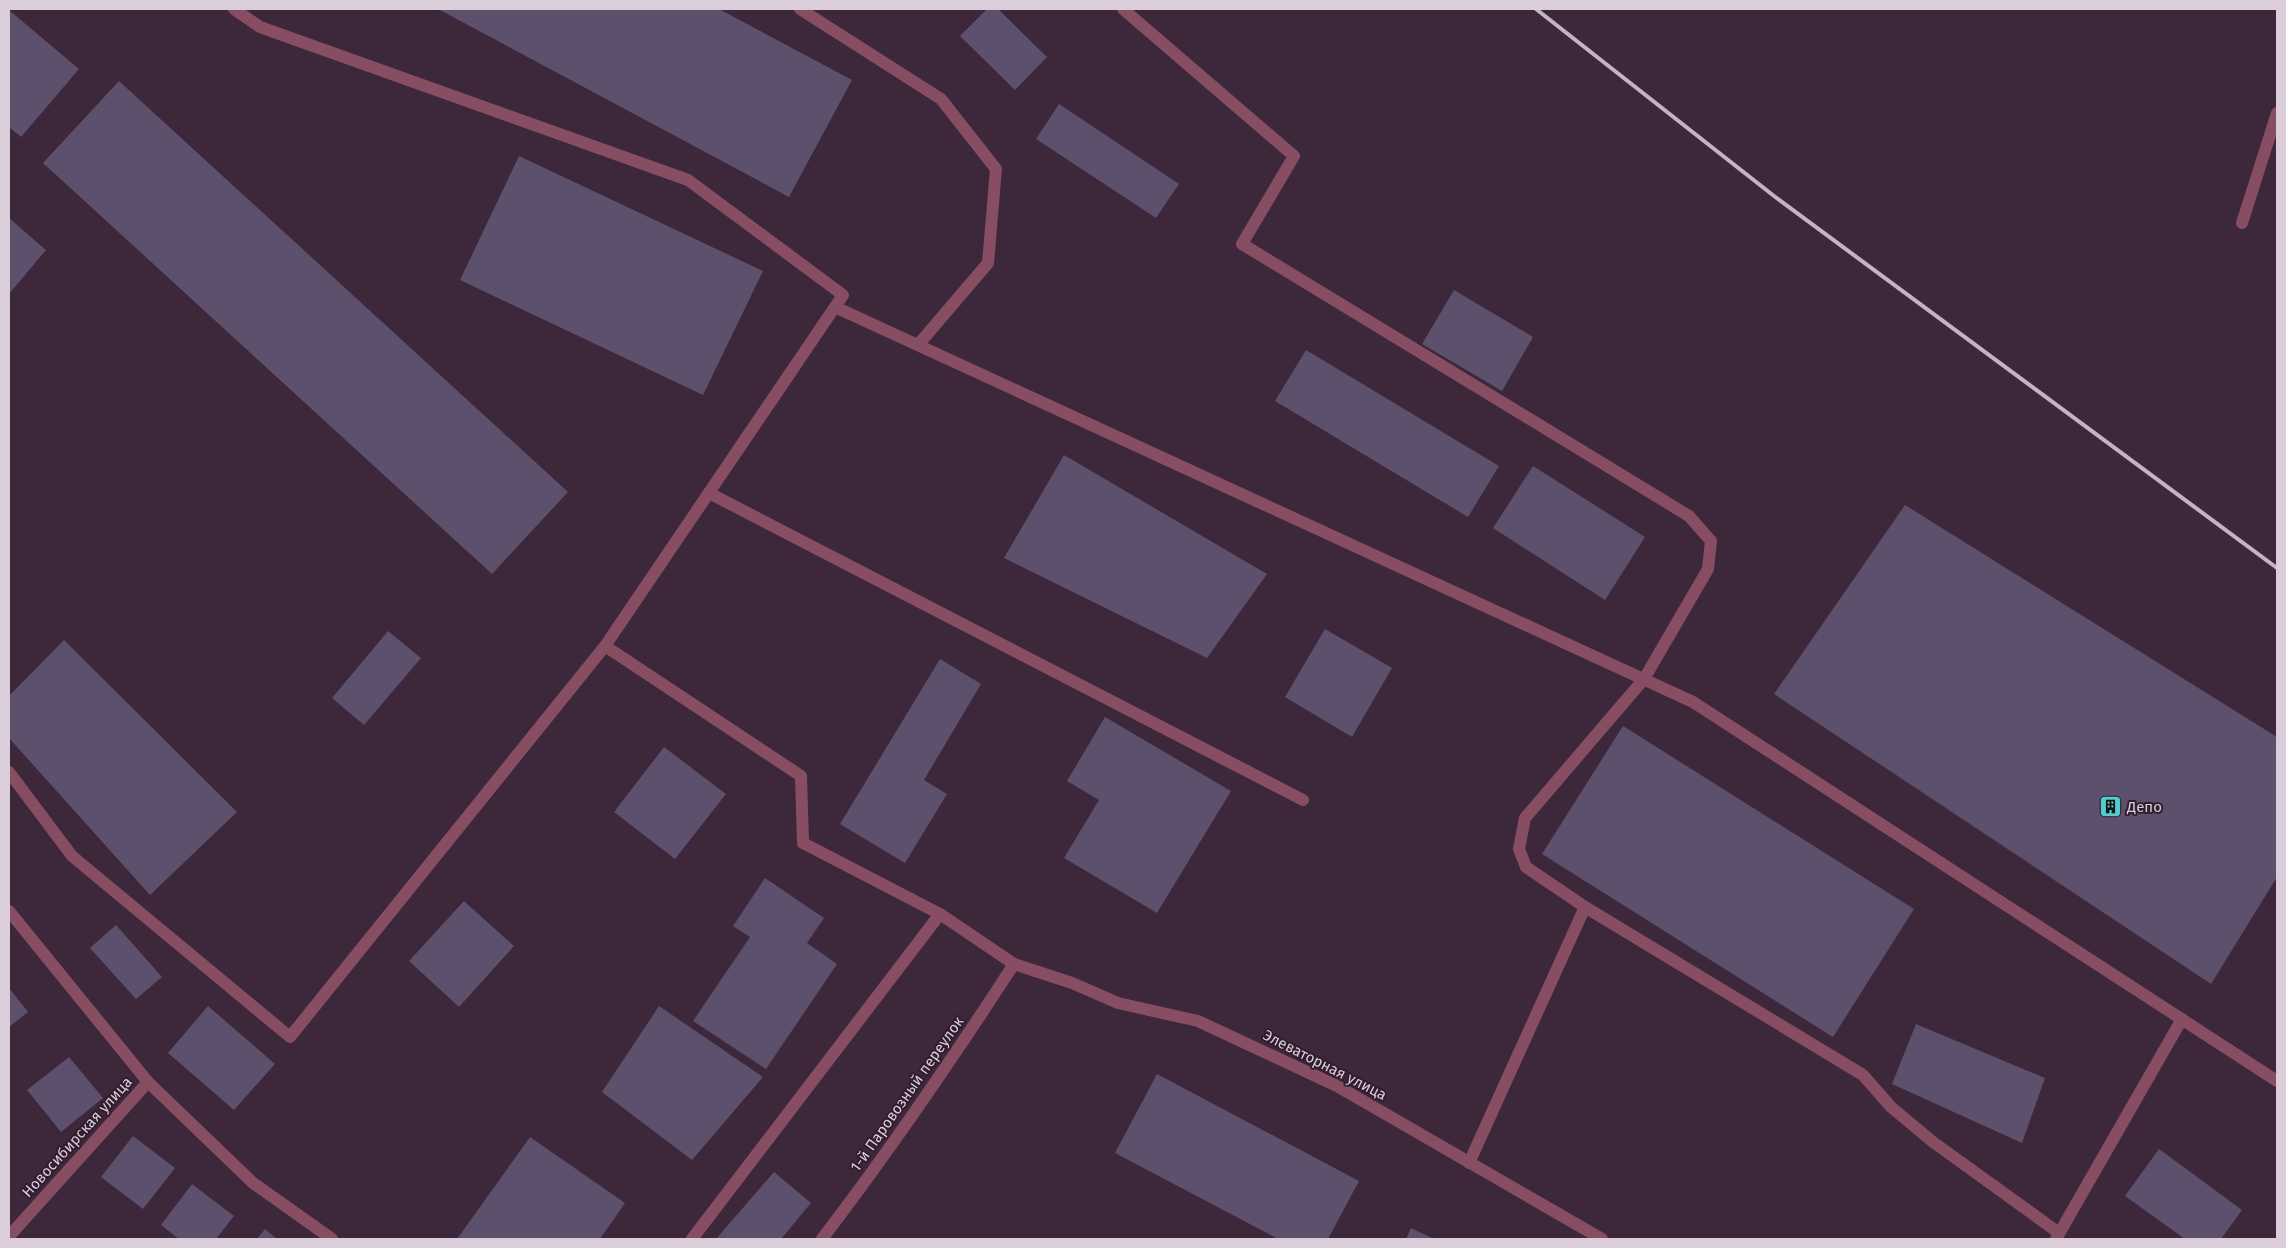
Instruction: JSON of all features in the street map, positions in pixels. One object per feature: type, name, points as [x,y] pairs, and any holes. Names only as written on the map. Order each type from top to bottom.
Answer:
[{"type":"street","points":[[9,772],[72,856],[290,1037],[605,646],[843,295],[688,180],[260,27],[234,9]]},
{"type":"street","points":[[800,9],[941,99],[996,169],[988,263],[918,345]]},
{"type":"street","points":[[1123,9],[1294,156],[1242,244],[1689,516],[1711,541],[1708,569],[1644,679],[1525,818],[1519,849],[1526,867],[1585,907],[1863,1075],[1892,1107],[1932,1142],[2058,1236],[2182,1019]]},
{"type":"street","points":[[2242,223],[2277,113]]},
{"type":"street","points":[[835,307],[1693,702],[2277,1081]]},
{"type":"street","points":[[709,493],[1303,800]]},
{"type":"street","name":"Элеваторная улица","points":[[605,646],[800,776],[803,844],[940,914],[1014,964],[1072,983],[1118,1003],[1198,1021],[1337,1086],[1602,1239]]},
{"type":"street","points":[[1469,1163],[1585,907]]},
{"type":"street","points":[[9,910],[148,1082],[253,1182],[332,1239]]},
{"type":"street","points":[[692,1239],[940,914]]},
{"type":"street","name":"1-й Паровозный переулок","points":[[822,1239],[870,1176],[941,1076],[1014,964]]},
{"type":"street","name":"Новосибирская улица","points":[[9,1231],[12,1234],[148,1082]]},
{"type":"building","points":[[438,9],[719,9],[852,80],[789,197]]},
{"type":"building","points":[[987,9],[998,9],[1047,57],[1015,90],[960,36]]},
{"type":"building","points":[[9,10],[79,69],[21,137],[9,127]]},
{"type":"building","points":[[119,81],[568,492],[492,574],[43,163]]},
{"type":"building","points":[[1059,104],[1179,184],[1156,218],[1036,139]]},
{"type":"building","points":[[519,156],[763,271],[703,395],[460,280]]},
{"type":"building","points":[[9,218],[46,250],[9,294]]},
{"type":"building","points":[[1454,290],[1533,337],[1502,391],[1422,344]]},
{"type":"building","points":[[1306,350],[1499,466],[1468,517],[1275,401]]},
{"type":"building","points":[[1064,455],[1267,574],[1207,658],[1004,558]]},
{"type":"building","points":[[1533,466],[1645,537],[1605,600],[1493,528]]},
{"type":"building","name":"Депо","points":[[1905,505],[2277,737],[2277,877],[2211,984],[1774,694]]},
{"type":"building","points":[[1325,629],[1392,668],[1352,737],[1285,697]]},
{"type":"building","points":[[388,631],[421,658],[364,725],[332,698]]},
{"type":"building","points":[[64,640],[237,812],[150,895],[9,738],[9,696]]},
{"type":"building","points":[[940,659],[981,684],[924,780],[947,794],[905,863],[840,824]]},
{"type":"building","points":[[1105,717],[1231,791],[1157,913],[1064,858],[1099,800],[1067,781]]},
{"type":"building","points":[[1623,726],[1914,909],[1833,1037],[1542,854]]},
{"type":"building","points":[[664,747],[726,794],[675,859],[614,812]]},
{"type":"building","points":[[765,878],[824,918],[807,943],[837,964],[766,1069],[693,1021],[750,937],[733,926]]},
{"type":"building","points":[[464,901],[514,946],[459,1007],[409,961]]},
{"type":"building","points":[[116,925],[162,977],[136,999],[90,948]]},
{"type":"building","points":[[9,988],[28,1012],[9,1027]]},
{"type":"building","points":[[208,1006],[275,1064],[234,1110],[168,1053]]},
{"type":"building","points":[[659,1006],[763,1077],[692,1160],[602,1092]]},
{"type":"building","points":[[1916,1024],[2045,1078],[2022,1143],[1892,1084]]},
{"type":"building","points":[[69,1057],[103,1098],[61,1132],[27,1090]]},
{"type":"building","points":[[1157,1074],[1359,1181],[1328,1239],[1278,1239],[1115,1153]]},
{"type":"building","points":[[133,1136],[175,1168],[143,1209],[101,1177]]},
{"type":"building","points":[[530,1137],[625,1203],[600,1239],[457,1239]]},
{"type":"building","points":[[2159,1149],[2242,1210],[2221,1239],[2185,1239],[2125,1196]]},
{"type":"building","points":[[774,1172],[811,1203],[781,1239],[716,1239]]},
{"type":"building","points":[[192,1184],[234,1216],[216,1239],[179,1239],[161,1225]]},
{"type":"building","points":[[1411,1228],[1434,1239],[1406,1239]]},
{"type":"building","points":[[265,1229],[277,1239],[257,1239]]},
{"type":"railway","points":[[1536,9],[1774,196],[2277,568]]},
{"type":"place","name":"Депо","points":[[2111,807]]}]
